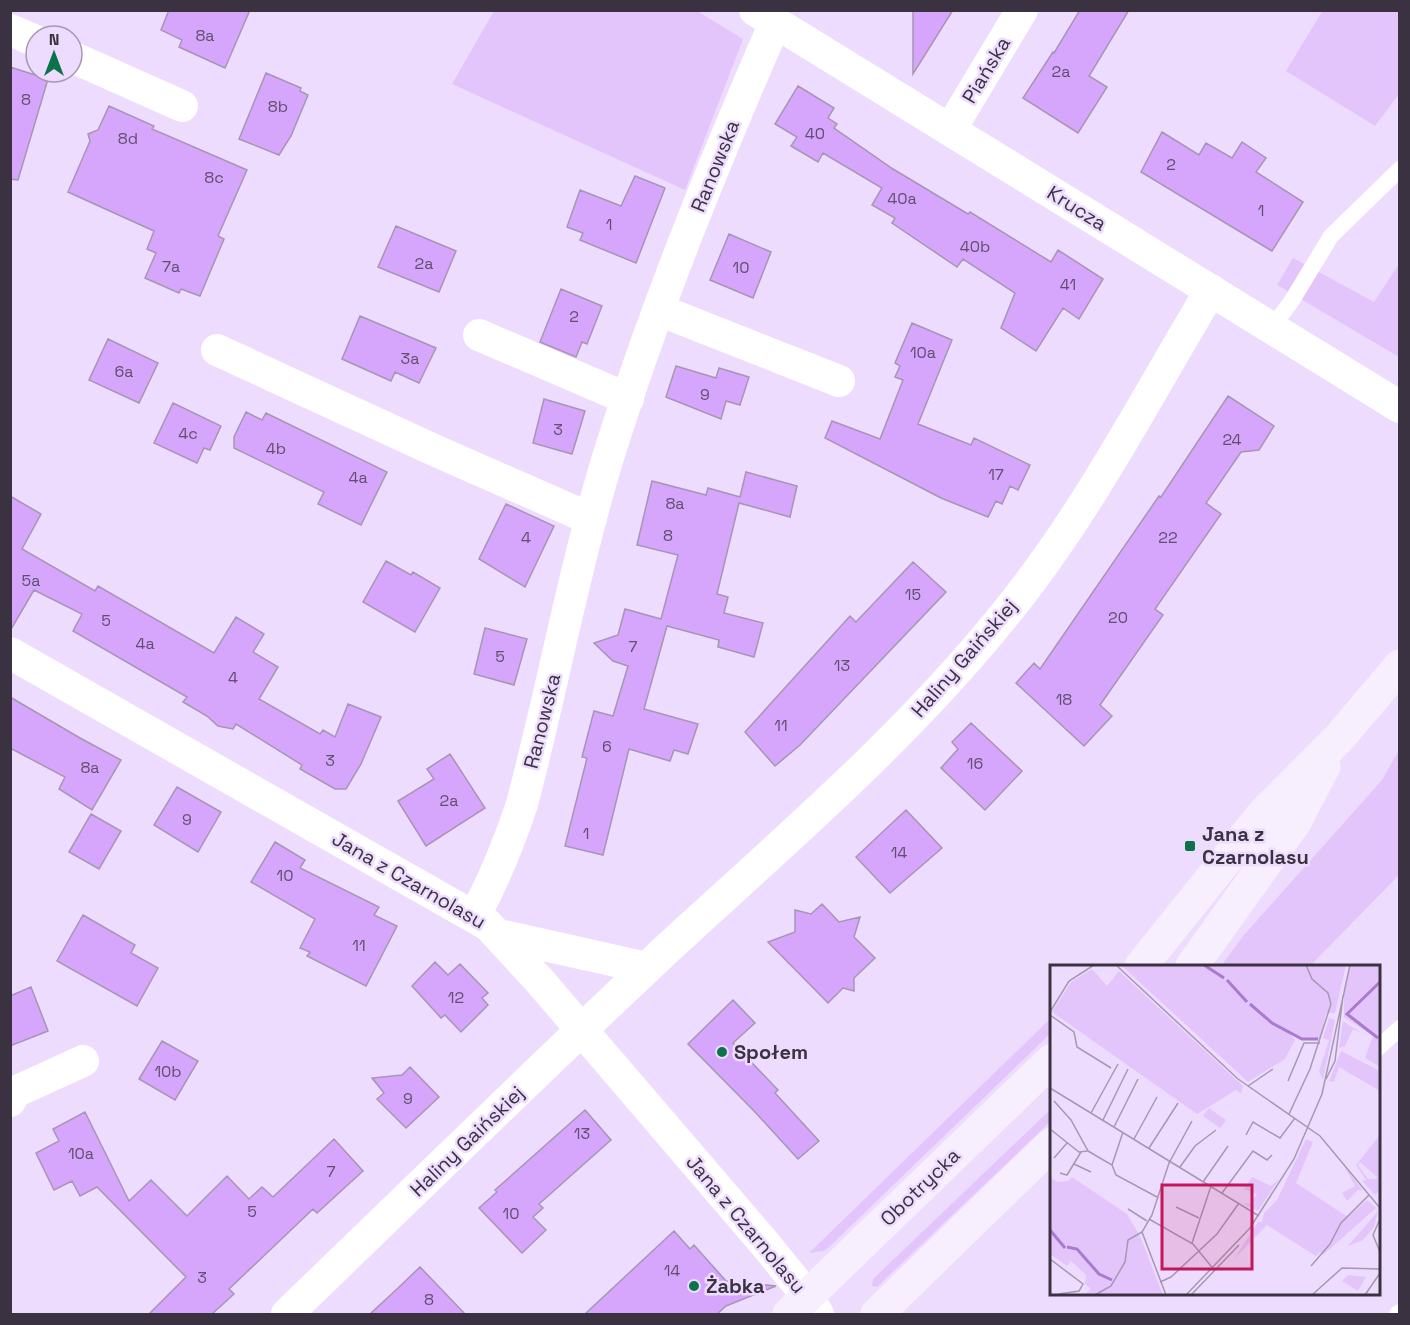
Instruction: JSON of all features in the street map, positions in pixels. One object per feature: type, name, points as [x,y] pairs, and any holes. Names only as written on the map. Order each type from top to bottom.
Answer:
[{"type":"street","name":"Piańska","points":[[950,130],[1022,10]]},
{"type":"street","name":"Krucza","points":[[765,17],[1400,407]]},
{"type":"street","name":"Ranowska","points":[[474,917],[507,849],[522,804],[591,519],[628,399],[709,180],[765,17]]},
{"type":"street","points":[[10,30],[24,36]]},
{"type":"street","points":[[84,62],[182,106]]},
{"type":"street","name":"Haliny Gaińskiej","points":[[287,1314],[647,968],[860,770],[921,709],[1031,582],[1083,504],[1211,290]]},
{"type":"street","points":[[659,310],[838,381]]},
{"type":"street","points":[[478,335],[628,399]]},
{"type":"street","points":[[217,350],[591,519]]},
{"type":"street","name":"Jana z Czarnolasu","points":[[10,653],[488,925],[721,1192],[805,1308]]},
{"type":"street","points":[[1142,965],[1263,814],[1339,738],[1400,666]]},
{"type":"street","points":[[1193,965],[1295,822],[1339,738]]},
{"type":"street","points":[[499,935],[647,968]]},
{"type":"street","points":[[10,1101],[15,1092],[83,1060]]},
{"type":"street","name":"Obotrycka","points":[[805,1308],[1050,1062]]},
{"type":"street","points":[[877,1314],[1050,1146]]},
{"type":"lane","points":[[1272,327],[1291,302],[1331,236],[1400,169]]},
{"type":"lane","points":[[1380,1046],[1400,1028]]},
{"type":"shaded area","points":[[1323,10],[1399,11],[1399,94],[1375,126],[1286,71]]},
{"type":"shaded area","points":[[494,11],[697,11],[743,39],[685,190],[452,84]]},
{"type":"shaded area","points":[[1293,258],[1374,302],[1399,264],[1399,357],[1277,285]]},
{"type":"shaded area","points":[[1399,750],[1399,875],[1311,965],[1222,965],[1243,936],[1382,780]]},
{"type":"shaded area","points":[[1050,1019],[1050,1034],[828,1248],[809,1253]]},
{"type":"shaded area","points":[[1050,1110],[1050,1122],[877,1287],[872,1286],[873,1279]]},
{"type":"building","points":[[169,10],[250,10],[225,68],[179,47],[182,40],[161,30]]},
{"type":"building","points":[[913,10],[953,10],[913,74]]},
{"type":"building","points":[[1080,10],[1129,10],[1089,76],[1107,87],[1078,133],[1023,98]]},
{"type":"building","points":[[10,67],[24,71],[24,84],[47,84],[18,180],[10,179]]},
{"type":"building","points":[[266,73],[301,88],[300,91],[308,95],[291,136],[279,155],[239,139]]},
{"type":"building","points":[[798,86],[834,108],[828,118],[837,124],[834,128],[893,169],[968,214],[970,212],[1051,262],[1058,250],[1103,279],[1079,319],[1063,308],[1036,351],[1001,328],[1015,293],[963,259],[957,267],[892,223],[895,218],[872,205],[882,188],[823,153],[818,162],[791,146],[797,137],[775,124]]},
{"type":"building","points":[[109,106],[154,126],[152,129],[247,170],[218,236],[224,239],[200,296],[181,289],[179,293],[145,278],[156,253],[147,249],[154,231],[68,192],[90,141],[88,134],[98,130]]},
{"type":"building","points":[[1162,132],[1199,155],[1206,143],[1232,158],[1242,142],[1266,158],[1256,172],[1303,202],[1272,251],[1141,172]]},
{"type":"building","points":[[635,176],[665,188],[636,263],[580,240],[583,233],[567,227],[580,190],[621,206]]},
{"type":"building","points":[[396,226],[456,251],[439,292],[378,267]]},
{"type":"building","points":[[729,234],[771,252],[753,298],[710,280]]},
{"type":"building","points":[[561,289],[602,306],[587,344],[582,342],[576,357],[540,342]]},
{"type":"building","points":[[360,316],[436,348],[419,383],[395,372],[391,381],[342,359]]},
{"type":"building","points":[[912,323],[952,340],[918,424],[971,445],[974,438],[1030,465],[1018,490],[1010,486],[1002,504],[996,501],[988,517],[941,498],[825,438],[832,421],[880,439],[903,380],[895,377],[900,366],[895,363]]},
{"type":"building","points":[[108,339],[158,363],[139,403],[89,380]]},
{"type":"building","points":[[676,366],[716,378],[719,368],[749,377],[740,405],[726,401],[721,419],[666,397]]},
{"type":"building","points":[[1228,396],[1274,426],[1259,450],[1241,452],[1206,503],[1221,514],[1155,609],[1163,615],[1100,705],[1112,716],[1084,746],[1016,683],[1034,663],[1040,669],[1159,496],[1161,497]]},
{"type":"building","points":[[544,399],[585,411],[572,454],[533,443]]},
{"type":"building","points":[[173,403],[221,426],[210,450],[204,448],[197,463],[154,443]]},
{"type":"building","points":[[246,412],[262,420],[266,413],[387,472],[361,525],[318,504],[324,492],[234,448],[234,437]]},
{"type":"building","points":[[746,472],[797,486],[790,517],[739,503],[717,594],[728,597],[724,613],[763,623],[754,657],[718,647],[719,640],[667,626],[644,709],[698,724],[688,754],[674,750],[670,761],[629,749],[603,855],[565,846],[587,758],[582,757],[594,711],[613,716],[628,666],[613,661],[594,643],[618,635],[625,609],[661,619],[678,555],[637,545],[652,481],[706,495],[708,488],[740,497]]},
{"type":"building","points":[[10,496],[41,514],[22,549],[95,591],[98,586],[214,653],[236,617],[264,634],[253,652],[278,667],[259,699],[320,734],[323,730],[335,737],[348,704],[381,717],[361,764],[346,789],[335,789],[300,769],[302,765],[236,724],[233,729],[218,726],[207,716],[183,702],[187,697],[73,631],[82,614],[34,590],[10,631]]},
{"type":"building","points":[[506,504],[554,526],[525,587],[479,559]]},
{"type":"building","points":[[386,561],[411,575],[413,572],[440,588],[415,632],[363,602]]},
{"type":"building","points":[[913,562],[946,592],[800,745],[775,766],[745,732],[850,616],[856,622]]},
{"type":"building","points":[[485,628],[527,639],[514,685],[474,674]]},
{"type":"building","points":[[10,697],[121,760],[92,810],[59,789],[65,777],[10,748]]},
{"type":"building","points":[[971,723],[1022,771],[985,810],[941,768],[958,749],[952,742]]},
{"type":"building","points":[[450,754],[485,808],[426,846],[398,801],[434,779],[427,769]]},
{"type":"building","points":[[177,787],[221,812],[198,852],[154,825]]},
{"type":"building","points":[[906,810],[942,848],[890,893],[856,857]]},
{"type":"building","points":[[91,814],[121,831],[99,869],[69,852]]},
{"type":"building","points":[[275,842],[305,860],[300,868],[379,907],[374,915],[397,926],[366,986],[307,956],[310,952],[300,948],[315,919],[251,882]]},
{"type":"building","points":[[822,904],[839,922],[860,917],[854,937],[875,958],[854,978],[854,991],[843,988],[828,1003],[768,942],[795,932],[795,910],[811,914]]},
{"type":"building","points":[[83,915],[135,945],[131,953],[158,968],[137,1006],[57,961]]},
{"type":"building","points":[[435,962],[448,975],[460,964],[488,993],[482,998],[488,1005],[461,1032],[445,1015],[441,1018],[412,986]]},
{"type":"building","points":[[31,987],[48,1031],[10,1046],[10,996]]},
{"type":"building","points":[[733,1000],[755,1023],[733,1043],[778,1090],[775,1093],[819,1141],[798,1159],[688,1044]]},
{"type":"building","points":[[162,1041],[198,1061],[175,1100],[139,1079]]},
{"type":"building","points":[[410,1067],[439,1097],[406,1128],[377,1099],[384,1093],[372,1078],[402,1075]]},
{"type":"building","points":[[585,1110],[611,1140],[539,1204],[543,1208],[533,1217],[546,1230],[522,1253],[479,1208],[497,1192],[495,1190]]},
{"type":"building","points":[[85,1112],[129,1201],[151,1180],[187,1216],[227,1176],[249,1199],[262,1187],[273,1197],[334,1139],[363,1171],[317,1213],[313,1209],[229,1289],[234,1294],[212,1314],[149,1314],[186,1277],[97,1187],[80,1196],[72,1181],[54,1190],[36,1153],[59,1141],[53,1129]]},
{"type":"building","points":[[674,1231],[690,1249],[694,1245],[726,1281],[776,1286],[726,1306],[717,1314],[585,1314]]},
{"type":"building","points":[[420,1267],[465,1314],[370,1314],[397,1289]]},
{"type":"place","name":"Jana z Czarnolasu","points":[[1190,846]]},
{"type":"place","name":"Społem","points":[[722,1052]]},
{"type":"place","name":"Żabka","points":[[694,1286]]}]
